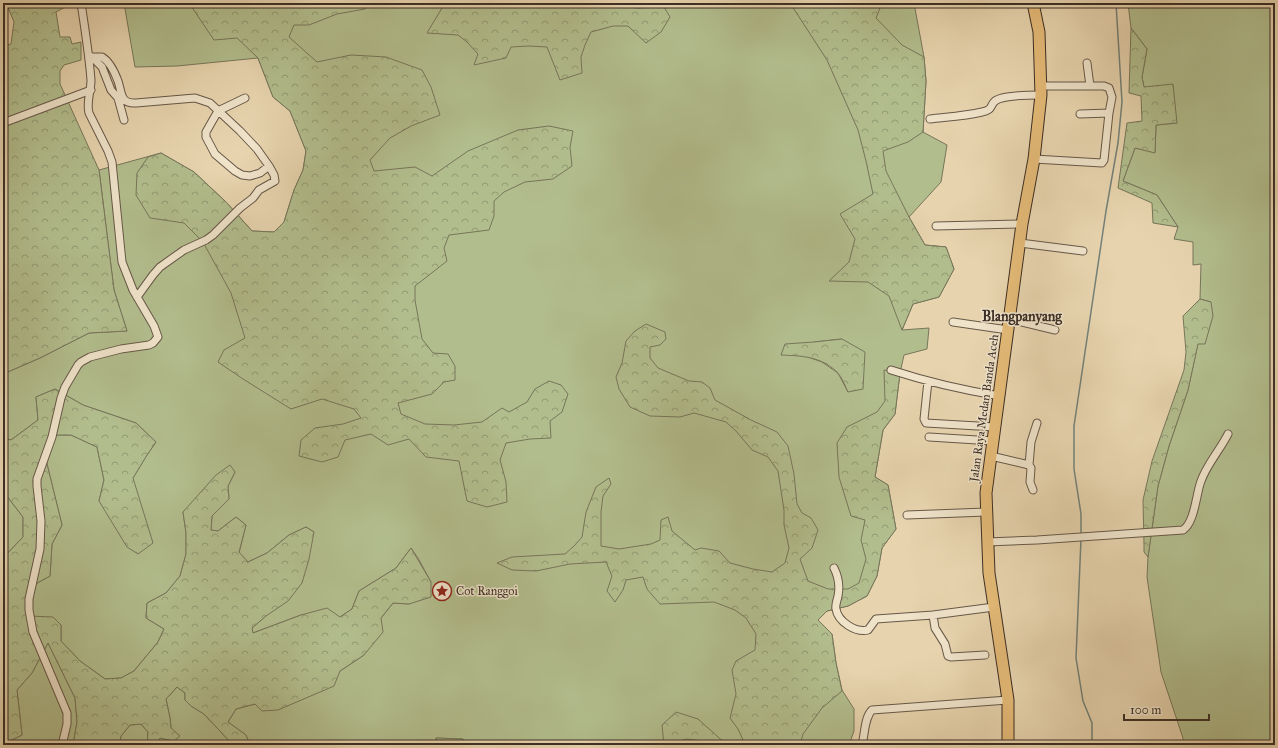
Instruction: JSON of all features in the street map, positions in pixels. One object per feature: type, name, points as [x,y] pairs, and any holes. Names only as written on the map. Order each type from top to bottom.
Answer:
[{"type":"highway","name":"Jalan Raya Medan Banda Aceh","points":[[1008,745],[1008,700],[989,573],[986,494],[1022,224],[1034,159],[1040,91],[1039,32],[1033,3]]},
{"type":"street","points":[[62,745],[67,724],[67,713],[33,632],[29,610],[29,599],[40,549],[41,521],[37,479],[52,437],[61,398],[65,387],[78,365],[90,357],[121,349],[149,345],[158,337],[154,326],[126,275],[122,262],[112,162],[108,150],[88,110],[91,90],[90,57],[81,3]]},
{"type":"street","points":[[90,57],[102,57],[106,60],[117,78],[123,99],[128,102],[136,103],[195,98],[210,103],[257,149],[274,175],[275,181],[259,190],[253,198],[240,208],[213,235],[206,240],[184,250],[160,267],[137,297]]},
{"type":"street","points":[[90,57],[102,67],[111,90],[118,98],[124,120]]},
{"type":"street","points":[[1087,63],[1090,86]]},
{"type":"street","points":[[930,119],[982,112],[990,109],[994,102],[1000,98],[1040,91],[1090,86],[1104,86],[1109,88],[1112,97],[1104,160],[1102,163],[1034,159]]},
{"type":"street","points":[[3,123],[91,90]]},
{"type":"street","points":[[245,98],[218,111],[206,132],[209,144],[215,154],[242,175],[250,176],[260,173],[269,166]]},
{"type":"street","points":[[1080,114],[1109,113]]},
{"type":"street","points":[[936,226],[1022,224]]},
{"type":"street","points":[[1020,243],[1083,251]]},
{"type":"street","points":[[953,322],[1009,324],[1055,330]]},
{"type":"street","points":[[892,370],[968,391],[1000,396]]},
{"type":"street","points":[[928,381],[924,419],[926,423],[995,427]]},
{"type":"street","points":[[1033,490],[1030,482],[1031,468],[1029,465],[1031,442],[1037,423]]},
{"type":"street","points":[[987,542],[1087,537],[1171,530],[1182,531],[1185,529],[1192,517],[1196,496],[1202,479],[1228,434]]},
{"type":"street","points":[[929,437],[993,441]]},
{"type":"street","points":[[991,456],[1029,465]]},
{"type":"street","points":[[907,515],[986,512]]},
{"type":"street","points":[[834,568],[839,584],[836,610],[841,619],[853,628],[868,630],[876,619],[994,607]]},
{"type":"street","points":[[933,614],[935,628],[945,644],[948,656],[985,655]]},
{"type":"street","points":[[863,740],[867,719],[872,710],[1008,700]]},
{"type":"green space","points":[[6,3],[68,3],[69,5],[56,12],[60,37],[70,37],[72,44],[81,42],[81,60],[64,65],[60,71],[60,84],[99,170],[114,290],[127,331],[89,333],[40,358],[3,374],[3,46],[11,44],[14,22]]},
{"type":"green space","points":[[124,3],[914,3],[924,57],[926,81],[923,132],[947,145],[941,182],[909,217],[925,245],[946,247],[954,269],[939,297],[913,304],[902,330],[929,328],[927,349],[904,355],[900,373],[895,414],[883,430],[875,477],[888,485],[896,529],[882,548],[877,576],[867,596],[848,606],[827,611],[818,620],[832,634],[842,690],[854,709],[854,731],[849,745],[467,745],[463,739],[436,738],[437,745],[250,745],[246,735],[228,722],[236,709],[255,704],[340,671],[364,655],[381,618],[393,603],[409,604],[431,582],[411,548],[396,568],[359,591],[352,609],[340,617],[301,615],[253,633],[252,628],[266,616],[314,532],[306,527],[289,535],[267,553],[248,562],[239,553],[246,525],[236,517],[218,531],[211,530],[212,516],[229,499],[228,486],[235,472],[183,512],[186,533],[186,554],[180,576],[166,593],[147,603],[146,618],[164,629],[158,642],[134,671],[121,678],[105,679],[80,661],[61,641],[61,625],[29,616],[30,587],[50,576],[52,544],[62,525],[45,456],[54,435],[71,435],[97,447],[104,480],[99,501],[133,478],[156,442],[136,423],[83,405],[55,389],[36,397],[38,420],[11,440],[3,438],[3,374],[40,358],[89,333],[127,331],[114,290],[99,170],[161,153],[194,172],[226,202],[252,231],[274,232],[284,222],[294,190],[303,170],[306,151],[290,111],[273,97],[258,58],[177,66],[135,67]],"holes":[[[842,339],[848,392],[838,373],[822,362],[808,357],[814,342]]]},
{"type":"green space","points":[[189,3],[368,3],[365,9],[337,14],[309,25],[294,25],[289,37],[317,62],[351,55],[386,57],[422,70],[431,87],[440,115],[411,126],[390,138],[370,160],[374,171],[415,167],[432,176],[468,151],[518,130],[549,126],[573,131],[570,147],[572,166],[553,179],[525,182],[504,192],[494,201],[494,216],[489,230],[449,235],[444,248],[447,261],[415,286],[415,300],[422,339],[433,353],[448,354],[455,366],[455,380],[444,382],[432,394],[398,403],[401,414],[425,424],[454,425],[482,422],[502,408],[509,412],[527,402],[535,389],[549,381],[561,385],[568,394],[562,412],[550,421],[551,438],[530,439],[506,443],[500,460],[506,482],[507,502],[487,507],[467,501],[459,461],[426,457],[409,439],[388,445],[371,434],[345,440],[338,457],[322,462],[299,456],[301,440],[315,428],[343,424],[361,418],[354,409],[322,399],[291,409],[218,362],[224,350],[245,338],[231,293],[203,242],[184,223],[150,218],[136,195],[137,173],[148,157],[161,153],[194,172],[226,202],[252,231],[274,232],[284,222],[294,190],[303,170],[306,151],[290,111],[273,97],[258,58],[237,38],[214,40]]},
{"type":"green space","points":[[445,3],[616,3],[616,6],[638,8],[664,7],[670,17],[661,32],[646,43],[628,26],[613,26],[591,32],[581,57],[582,73],[560,80],[547,47],[511,47],[506,58],[474,65],[478,54],[458,35],[427,33]]},
{"type":"green space","points":[[790,3],[882,3],[876,18],[902,45],[924,57],[926,81],[923,132],[908,142],[883,151],[886,171],[925,245],[946,247],[954,269],[939,297],[913,304],[902,330],[889,296],[868,282],[829,281],[849,262],[855,239],[840,214],[873,194],[858,130],[827,60]]},
{"type":"green space","points":[[1128,3],[1275,3],[1275,745],[1183,745],[1183,738],[1161,672],[1147,577],[1148,557],[1158,486],[1169,446],[1188,390],[1198,343],[1211,302],[1200,299],[1201,264],[1193,265],[1193,242],[1174,239],[1178,227],[1157,195],[1123,181],[1135,148],[1155,152],[1156,125],[1177,123],[1144,87],[1142,77],[1147,49],[1131,28]]},
{"type":"green space","points":[[1131,28],[1147,49],[1142,77],[1144,87],[1173,84],[1177,123],[1156,125],[1155,153],[1135,148],[1123,181],[1157,195],[1178,227],[1153,223],[1152,203],[1118,188],[1127,123],[1142,121],[1141,96],[1129,93]]},
{"type":"green space","points":[[1200,299],[1211,302],[1213,316],[1205,344],[1198,344],[1188,390],[1169,446],[1158,486],[1148,557],[1144,552],[1143,500],[1152,461],[1184,370],[1186,352],[1183,316]]},
{"type":"green space","points":[[646,324],[665,332],[666,339],[660,345],[650,347],[650,358],[658,368],[689,381],[702,382],[710,388],[715,400],[751,420],[777,432],[788,446],[794,474],[797,504],[802,513],[811,518],[818,530],[812,548],[800,559],[808,581],[828,589],[848,589],[859,583],[866,559],[861,540],[865,520],[851,516],[839,477],[837,443],[847,427],[877,412],[885,401],[884,370],[900,373],[895,414],[883,430],[875,477],[888,485],[896,529],[882,548],[877,576],[867,596],[848,606],[827,611],[818,620],[832,634],[842,691],[822,708],[803,734],[800,745],[731,745],[744,742],[738,729],[730,718],[736,694],[732,670],[736,661],[755,650],[756,634],[746,618],[735,610],[714,602],[660,604],[647,589],[643,577],[626,580],[623,590],[615,602],[607,591],[612,576],[606,562],[570,564],[536,571],[512,570],[497,563],[512,557],[565,554],[582,537],[586,512],[596,487],[609,478],[611,484],[603,496],[601,512],[601,546],[619,549],[651,544],[660,540],[661,520],[668,517],[672,531],[695,550],[701,548],[719,551],[730,563],[772,572],[785,563],[789,548],[784,525],[784,510],[778,471],[768,457],[752,450],[736,431],[726,422],[694,413],[680,417],[650,416],[630,407],[619,389],[616,377],[622,363],[626,341],[635,331]]},
{"type":"green space","points":[[842,339],[865,352],[863,389],[848,392],[837,372],[831,367],[817,360],[781,355],[785,344]]},
{"type":"green space","points":[[55,389],[83,405],[136,423],[156,442],[133,478],[153,543],[138,554],[127,547],[99,501],[104,480],[97,447],[71,435],[54,435],[45,456],[62,525],[52,544],[50,576],[30,587],[29,616],[53,617],[61,625],[61,641],[80,661],[105,679],[121,678],[134,671],[158,642],[164,629],[146,618],[147,603],[166,593],[180,576],[186,554],[186,533],[183,512],[216,475],[230,465],[235,472],[228,486],[229,499],[212,516],[211,530],[218,531],[236,517],[246,525],[239,552],[248,562],[267,553],[289,535],[306,527],[314,532],[309,559],[302,583],[288,601],[266,616],[252,628],[253,633],[301,615],[327,608],[340,617],[352,609],[359,591],[396,568],[411,548],[431,582],[431,597],[409,604],[393,603],[381,618],[383,632],[364,655],[340,671],[334,686],[278,710],[262,711],[255,704],[236,709],[228,722],[246,735],[250,745],[233,745],[204,714],[191,706],[185,700],[185,693],[177,687],[166,699],[171,728],[180,736],[174,741],[160,738],[157,745],[147,745],[148,732],[141,724],[130,725],[121,736],[119,745],[73,745],[77,722],[75,698],[48,643],[32,673],[17,690],[22,735],[3,744],[3,558],[23,537],[23,517],[3,491],[3,438],[11,440],[38,420],[36,397]]},
{"type":"green space","points":[[3,491],[23,517],[23,537],[3,558]]},
{"type":"green space","points":[[48,643],[75,698],[77,722],[73,745],[3,745],[22,735],[17,690],[32,673]]},
{"type":"green space","points":[[177,687],[185,693],[185,700],[191,706],[204,714],[233,745],[157,745],[160,738],[171,728],[166,699]]},
{"type":"green space","points":[[676,712],[698,719],[727,745],[710,745],[703,741],[687,739],[664,745],[662,725]]},
{"type":"green space","points":[[141,724],[148,732],[147,745],[119,745],[121,736],[130,725]]},
{"type":"green space","points":[[436,738],[463,739],[467,745],[437,745]]},
{"type":"waterway","points":[[1081,535],[1081,514],[1074,469],[1074,426],[1106,211],[1118,143],[1122,102],[1116,3]]},
{"type":"waterway","points":[[1081,539],[1076,658],[1083,701],[1092,723],[1092,745]]},
{"type":"place","name":"Cot Ranggoi","points":[[442,591]]},
{"type":"district","name":"Blangpanyang","points":[[1022,316]]}]
